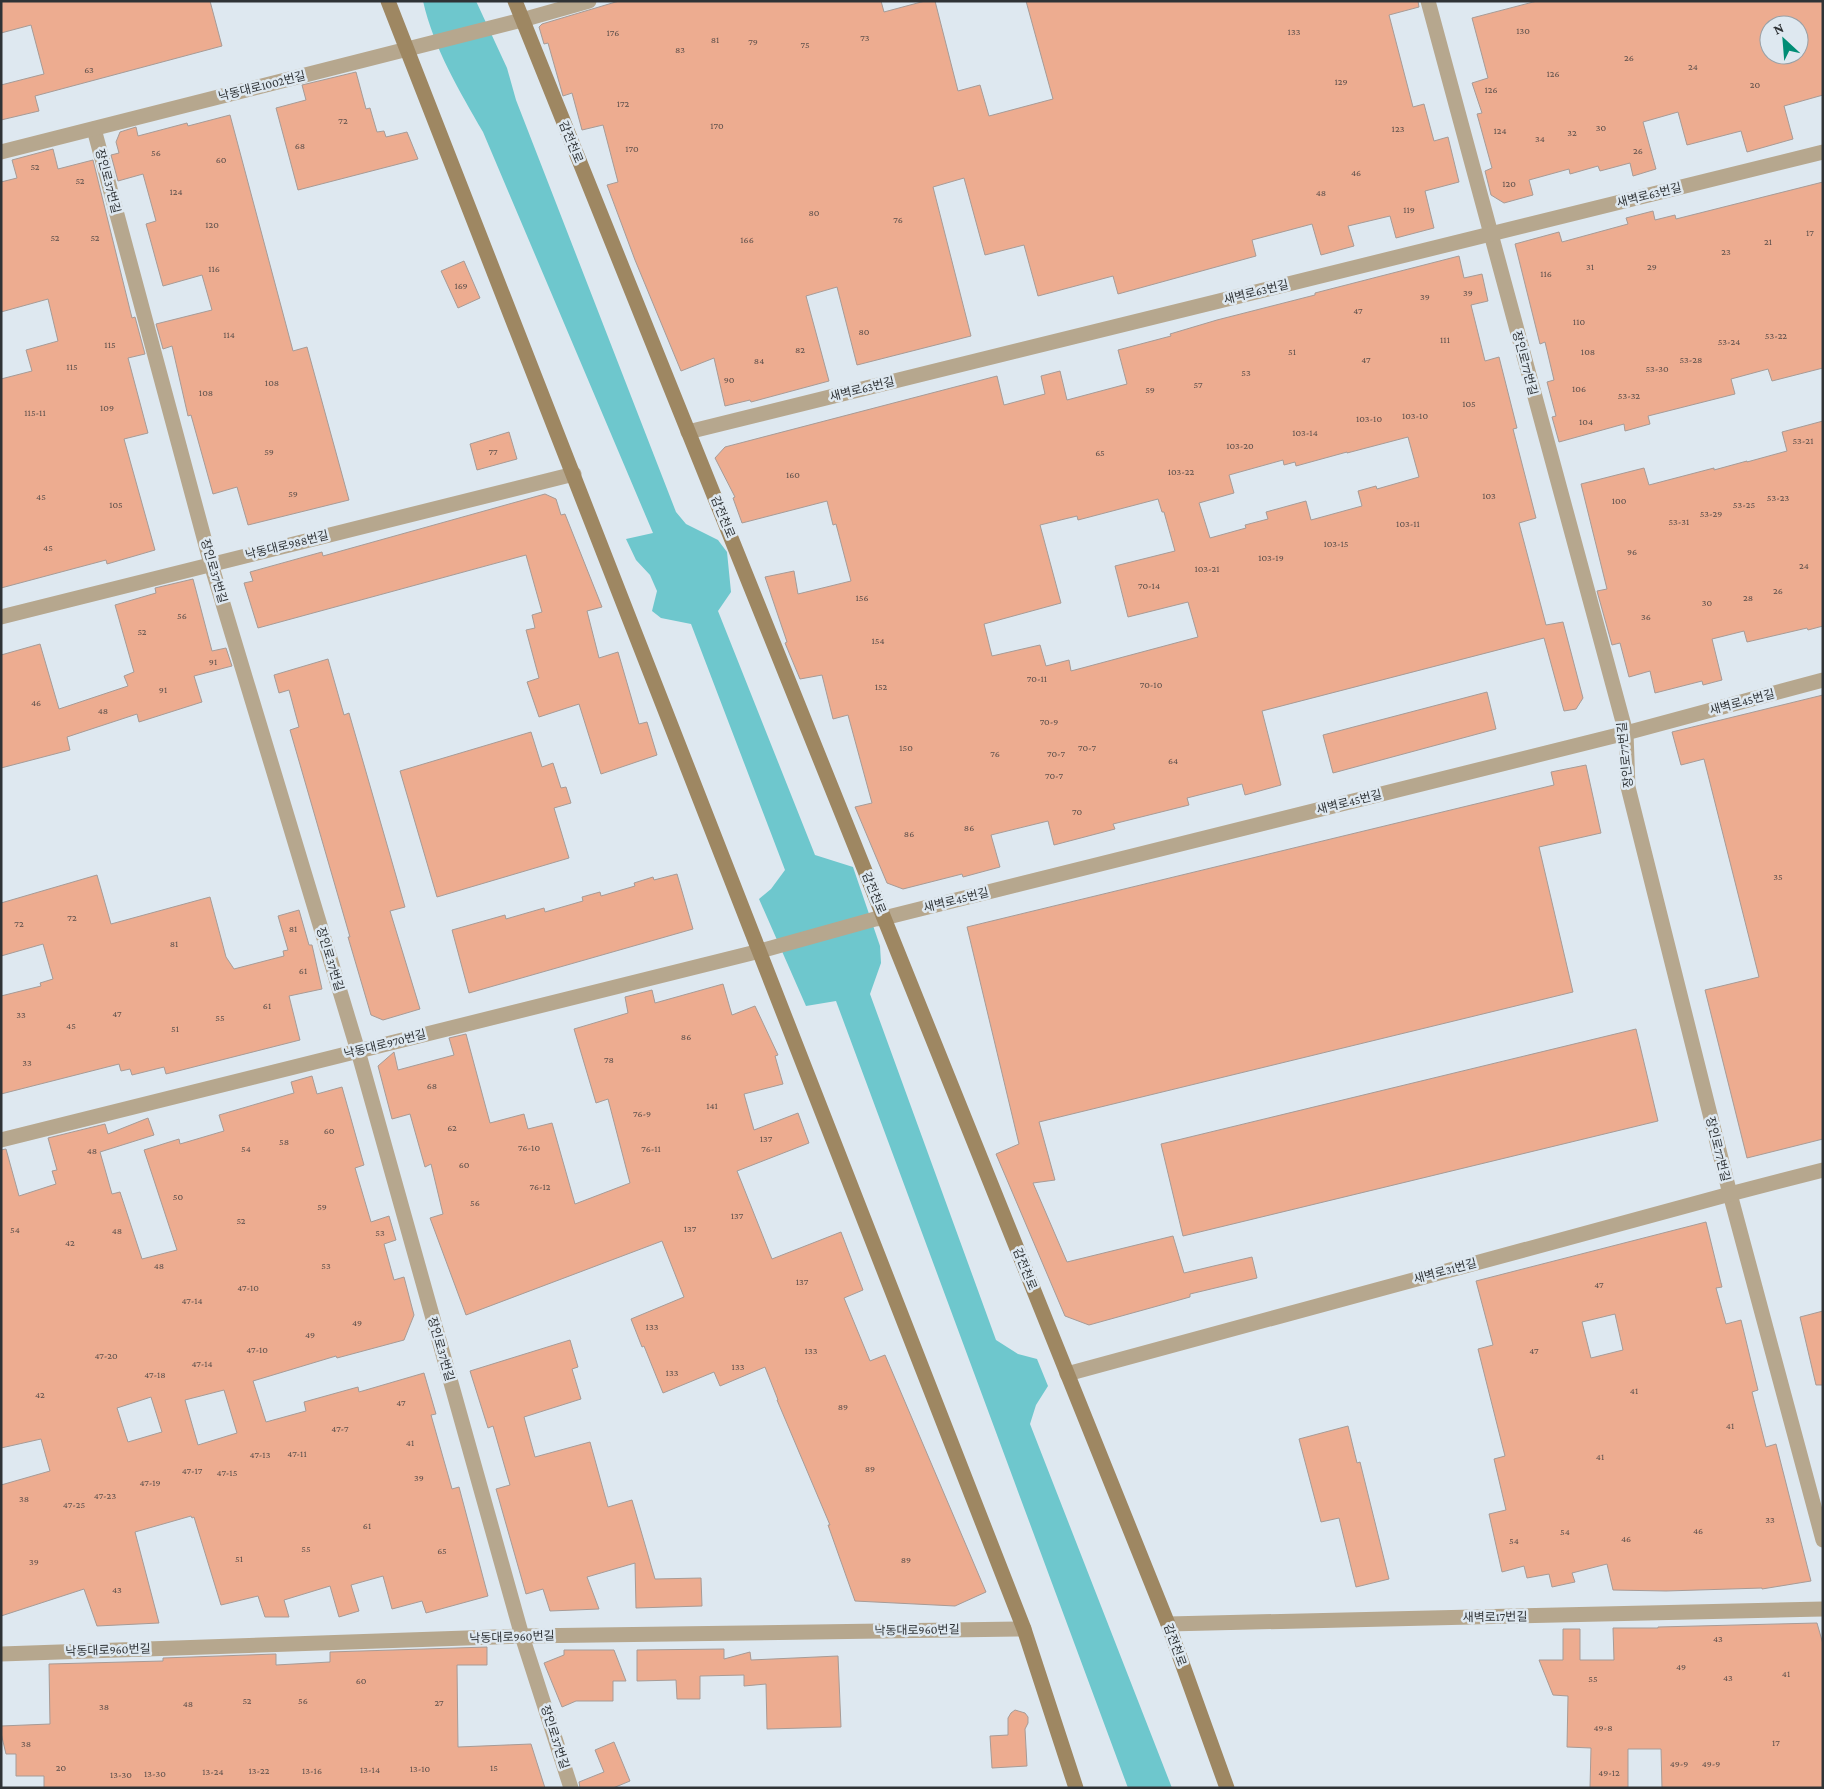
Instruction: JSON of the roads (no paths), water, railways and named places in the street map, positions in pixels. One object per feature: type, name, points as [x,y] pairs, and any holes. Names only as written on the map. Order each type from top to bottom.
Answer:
[{"type":"street","points":[[388,1],[412,48],[574,474],[764,950],[1024,1628],[1076,1788]]},
{"type":"street","name":"감전천로","points":[[515,1],[515,22],[688,432],[879,918],[1168,1624],[1226,1788]]},
{"type":"street","name":"낙동대로1002번길","points":[[1,152],[515,22],[589,1]]},
{"type":"street","name":"장인로77번길","points":[[1428,1],[1626,732],[1628,787],[1730,1194],[1823,1540]]},
{"type":"street","name":"장인로37번길","points":[[94,129],[211,564],[358,1051],[522,1636],[572,1788]]},
{"type":"street","name":"새벽로63번길","points":[[688,432],[1823,152]]},
{"type":"street","name":"낙동대로988번길","points":[[1,617],[574,474]]},
{"type":"street","name":"새벽로45번길","points":[[764,950],[879,918],[1626,732],[1823,680]]},
{"type":"street","name":"낙동대로970번길","points":[[1,1140],[764,950]]},
{"type":"street","name":"새벽로31번길","points":[[1067,1374],[1823,1170]]},
{"type":"street","name":"새벽로17번길","points":[[1168,1624],[1823,1609]]},
{"type":"street","name":"낙동대로960번길","points":[[1,1654],[522,1636],[1024,1628]]},
{"type":"water","points":[[423,1],[476,1],[507,68],[516,100],[676,512],[686,524],[718,540],[727,552],[731,592],[718,611],[815,855],[853,867],[880,946],[881,963],[870,994],[996,1340],[1018,1354],[1037,1359],[1048,1386],[1036,1405],[1030,1424],[1172,1788],[1128,1788],[836,1001],[806,1006],[759,899],[771,889],[785,870],[691,624],[661,618],[652,611],[657,591],[650,575],[636,560],[626,539],[653,533],[483,132],[456,85],[440,52]]}]
